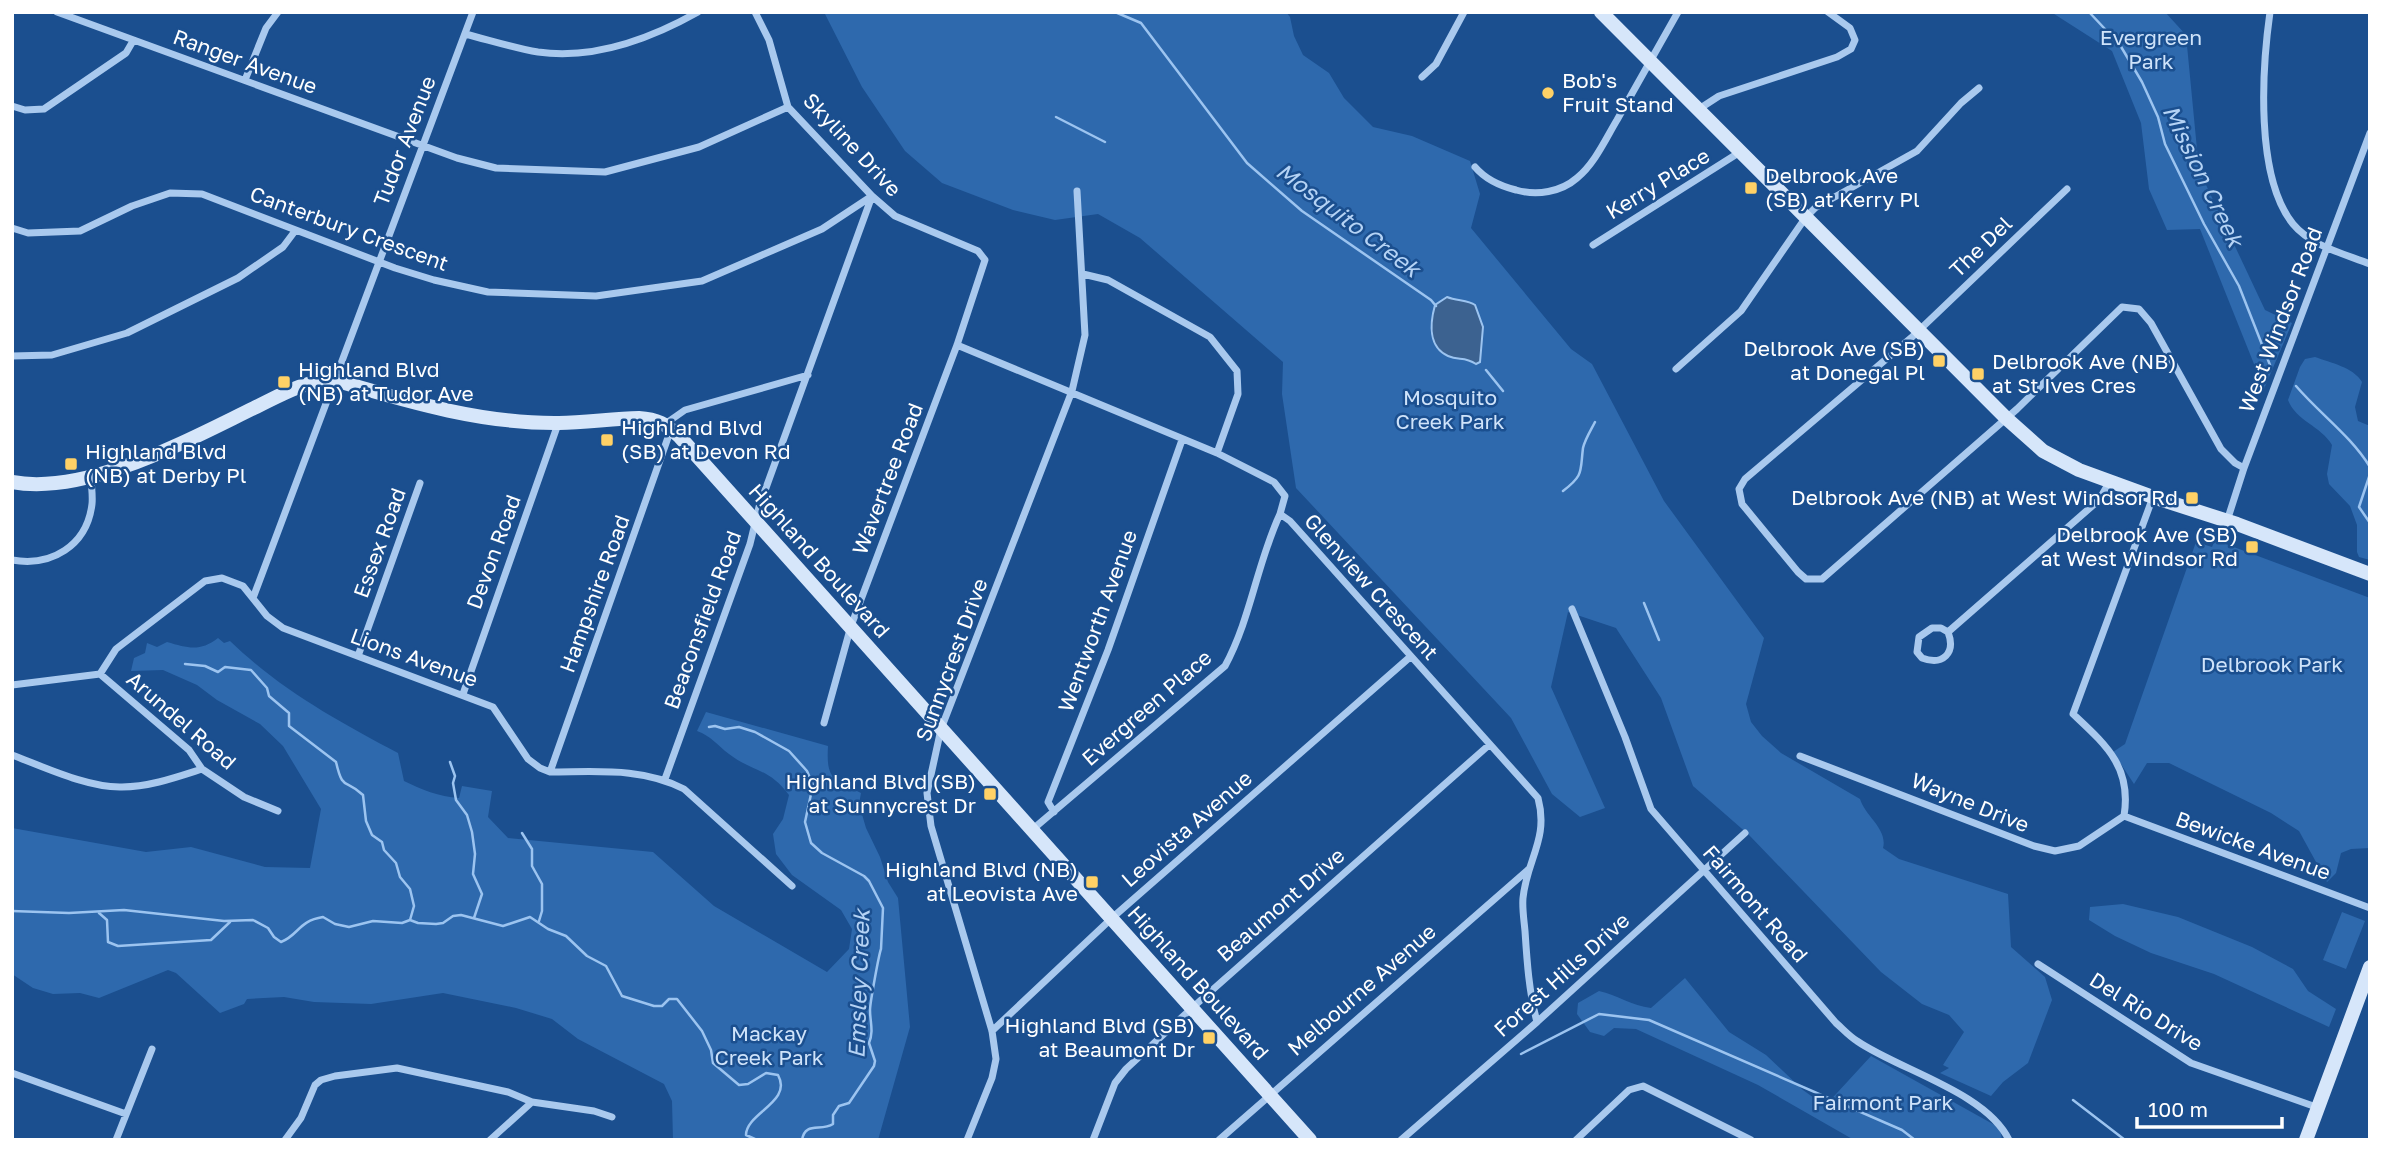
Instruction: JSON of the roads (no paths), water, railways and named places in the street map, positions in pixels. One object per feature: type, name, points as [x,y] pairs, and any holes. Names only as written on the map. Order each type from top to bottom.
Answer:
[{"type":"street","name":"Ranger Avenue","points":[[57,12],[457,158],[496,168],[605,172],[699,147],[788,107]]},
{"type":"street","points":[[246,80],[266,28],[278,12]]},
{"type":"street","name":"Tudor Avenue","points":[[253,598],[473,12]]},
{"type":"street","points":[[465,34],[539,52],[574,53],[620,47],[698,12]]},
{"type":"street","name":"Skyline Drive","points":[[755,12],[769,40],[788,107],[895,216],[978,251]]},
{"type":"street","points":[[1422,77],[1436,64],[1464,12]]},
{"type":"street","points":[[1601,12],[2006,418],[2043,451],[2079,470],[2370,574]]},
{"type":"street","points":[[1475,167],[1502,187],[1521,192],[1549,192],[1566,186],[1578,177],[1599,150],[1678,12]]},
{"type":"street","points":[[1699,109],[1719,96],[1837,57],[1851,48],[1855,40],[1850,28],[1828,12]]},
{"type":"street","points":[[2270,12],[2262,76],[2268,156],[2277,189],[2294,225],[2328,247],[2370,264]]},
{"type":"street","points":[[12,106],[25,110],[44,109],[126,53],[133,41]]},
{"type":"street","points":[[1676,369],[1741,311],[1815,208],[1917,151],[1961,103],[1979,88]]},
{"type":"street","name":"West Windsor Road","points":[[2227,521],[2244,468],[2370,133]]},
{"type":"street","name":"Kerry Place","points":[[1593,245],[1741,152]]},
{"type":"street","name":"The Del","points":[[2006,418],[1822,579],[1806,579],[1798,572],[1742,504],[1739,489],[1745,479],[1919,330],[2067,189]]},
{"type":"street","name":"Sunnycrest Drive","points":[[967,1140],[992,1078],[996,1059],[992,1031],[931,826],[927,793],[941,729],[1072,391],[1085,335],[1077,191]]},
{"type":"street","name":"Canterbury Crescent","points":[[12,228],[28,233],[80,231],[132,206],[170,193],[202,194],[295,231],[434,280],[488,292],[596,296],[702,281],[822,229],[872,195]]},
{"type":"street","name":"Beaconsfield Road","points":[[665,779],[872,195]]},
{"type":"street","points":[[12,355],[52,355],[127,333],[238,278],[283,247],[295,231]]},
{"type":"street","name":"Wavertree Road","points":[[824,723],[851,626],[957,345],[985,260],[978,251]]},
{"type":"street","points":[[1083,274],[1108,280],[1210,337],[1237,371],[1238,394],[1217,453]]},
{"type":"street","points":[[2006,418],[2122,307],[2132,307],[2139,309],[2151,323],[2221,449],[2235,464],[2244,468]]},
{"type":"street","name":"Glenview Crescent","points":[[957,345],[1217,453],[1274,482],[1285,496],[1280,514],[1290,521],[1538,798],[1542,814],[1541,837],[1523,899],[1530,993],[1538,1022]]},
{"type":"street","points":[[12,482],[28,485],[54,484],[91,476],[165,451],[297,388],[322,380],[334,380],[422,406],[505,419],[559,423],[651,418],[668,426],[685,410],[808,375]]},
{"type":"street","name":"Devon Road","points":[[463,694],[559,423]]},
{"type":"street","name":"Highland Boulevard","points":[[668,426],[1034,829],[1310,1140]]},
{"type":"street","name":"Hampshire Road","points":[[550,772],[663,454],[668,426]]},
{"type":"street","name":"Wentworth Avenue","points":[[1054,812],[1048,802],[1108,650],[1182,440]]},
{"type":"street","points":[[12,560],[29,563],[48,560],[70,548],[81,534],[92,506],[91,476]]},
{"type":"street","points":[[1948,632],[2099,500],[2109,481]]},
{"type":"street","name":"Essex Road","points":[[358,656],[420,483]]},
{"type":"street","points":[[2124,816],[2127,800],[2121,770],[2105,744],[2073,714],[2153,497]]},
{"type":"street","name":"Evergreen Place","points":[[1034,829],[1225,666],[1238,642],[1268,541],[1280,514]]},
{"type":"street","name":"Lions Avenue","points":[[100,674],[116,649],[205,581],[222,578],[243,586],[267,616],[283,628],[493,706],[528,759],[550,772]]},
{"type":"street","name":"Fairmont Road","points":[[1572,609],[1625,737],[1651,809],[1836,1023],[1857,1041],[1975,1104],[2000,1125],[2010,1140]]},
{"type":"street","points":[[1932,628],[1941,628],[1948,632],[1950,648],[1940,660],[1935,662],[1922,658],[1917,652],[1919,637],[1932,628]]},
{"type":"street","name":"Leovista Avenue","points":[[992,1031],[1112,918],[1410,657]]},
{"type":"street","points":[[12,685],[100,674]]},
{"type":"street","name":"Arundel Road","points":[[100,674],[189,750],[202,769],[243,797],[278,811]]},
{"type":"street","name":"Beaumont Drive","points":[[1093,1140],[1115,1083],[1126,1069],[1489,745]]},
{"type":"street","points":[[12,755],[93,784],[122,788],[176,778],[202,769]]},
{"type":"street","name":"Wayne Drive","points":[[1800,756],[2034,846],[2055,851],[2079,846],[2124,816]]},
{"type":"street","points":[[550,772],[618,772],[665,779],[684,789],[792,886]]},
{"type":"street","name":"Bewicke Avenue","points":[[2124,816],[2370,908]]},
{"type":"street","name":"Forest Hills Drive","points":[[1401,1140],[1538,1022],[1745,833]]},
{"type":"street","name":"Melbourne Avenue","points":[[1219,1140],[1530,869]]},
{"type":"street","name":"Del Rio Drive","points":[[2038,964],[2191,1063],[2319,1108]]},
{"type":"street","points":[[2306,1140],[2368,971]]},
{"type":"street","points":[[116,1140],[152,1049]]},
{"type":"street","points":[[285,1140],[301,1118],[315,1085],[335,1076],[397,1068],[409,1068],[508,1092],[533,1102],[594,1111],[612,1117]]},
{"type":"street","points":[[12,1073],[126,1114]]},
{"type":"street","points":[[1576,1140],[1629,1090],[1643,1086],[1751,1140]]},
{"type":"street","points":[[490,1140],[533,1102]]},
{"type":"waterway","name":"Mosquito Creek","points":[[1115,12],[1141,23],[1247,163],[1302,211],[1436,306]]},
{"type":"waterway","name":"Mission Creek","points":[[2089,12],[2120,45],[2142,82],[2158,117],[2165,144],[2204,224],[2239,286],[2270,365]]},
{"type":"waterway","points":[[1056,117],[1105,142]]},
{"type":"waterway","name":"Mosquito Creek","points":[[1486,370],[1503,391]]},
{"type":"waterway","name":"Mission Creek","points":[[2296,386],[2354,445],[2370,467]]},
{"type":"waterway","points":[[1563,491],[1575,481],[1580,472],[1584,445],[1595,422]]},
{"type":"waterway","name":"Mission Creek","points":[[2370,474],[2359,507],[2370,523]]},
{"type":"waterway","points":[[1644,603],[1659,640]]},
{"type":"waterway","points":[[185,664],[205,666],[218,672],[225,667],[251,670],[267,688],[269,696],[289,713],[289,726],[336,762],[343,781],[363,795],[366,821],[372,835],[382,842],[384,850],[396,863],[400,877],[410,889],[414,906],[410,920]]},
{"type":"waterway","name":"Emsley Creek","points":[[709,727],[739,727],[755,732],[789,751],[807,771],[813,785],[805,822],[811,843],[822,853],[864,876],[883,908],[881,949],[870,1010],[872,1030],[869,1043],[874,1066],[849,1103],[839,1106],[833,1115],[833,1124],[806,1131],[802,1140]]},
{"type":"waterway","points":[[450,762],[455,776],[453,783],[456,800],[467,815],[472,832],[475,854],[473,874],[482,894],[474,918]]},
{"type":"waterway","points":[[522,833],[532,849],[532,866],[542,884],[542,911],[539,921]]},
{"type":"waterway","points":[[12,911],[69,913],[124,910],[224,921],[253,920],[268,928],[281,942],[308,922],[323,917],[335,924],[349,927],[373,921],[402,923],[410,920],[436,924],[461,915],[503,926],[530,917],[548,929],[566,936],[587,956],[606,966],[622,996],[654,1006],[662,1006],[669,999],[677,999],[702,1031],[711,1050],[713,1063],[739,1085],[748,1084],[766,1073],[778,1075],[781,1084],[779,1093],[748,1127],[746,1135],[757,1140]]},
{"type":"waterway","points":[[99,913],[107,920],[108,942],[118,946],[211,940],[230,922]]},
{"type":"waterway","points":[[1521,1054],[1599,1014],[1649,1020],[1902,1130],[1915,1140]]},
{"type":"waterway","name":"Mosquito Creek","points":[[2073,1100],[2125,1140]]},
{"type":"place","name":"Bob's Fruit Stand","points":[[1548,93]]},
{"type":"place","name":"Delbrook Ave (SB) at Kerry Pl","points":[[1751,188]]},
{"type":"place","name":"Delbrook Ave (SB) at Donegal Pl","points":[[1939,361]]},
{"type":"place","name":"Delbrook Ave (NB) at St Ives Cres","points":[[1978,374]]},
{"type":"place","name":"Highland Blvd (NB) at Tudor Ave","points":[[284,382]]},
{"type":"place","name":"Highland Blvd (SB) at Devon Rd","points":[[607,440]]},
{"type":"place","name":"Highland Blvd (NB) at Derby Pl","points":[[71,464]]},
{"type":"place","name":"Delbrook Ave (NB) at West Windsor Rd","points":[[2192,498]]},
{"type":"place","name":"Delbrook Ave (SB) at West Windsor Rd","points":[[2252,547]]},
{"type":"place","name":"Highland Blvd (SB) at Sunnycrest Dr","points":[[990,794]]},
{"type":"place","name":"Highland Blvd (NB) at Leovista Ave","points":[[1092,882]]},
{"type":"place","name":"Highland Blvd (SB) at Beaumont Dr","points":[[1209,1038]]},
{"type":"park label","name":"Evergreen Park","points":[[2151,50]]},
{"type":"park label","name":"Mosquito Creek Park","points":[[1450,410]]},
{"type":"park label","name":"Delbrook Park","points":[[2272,665]]},
{"type":"park label","name":"Mackay Creek Park","points":[[769,1046]]},
{"type":"park label","name":"Fairmont Park","points":[[1883,1103]]}]
